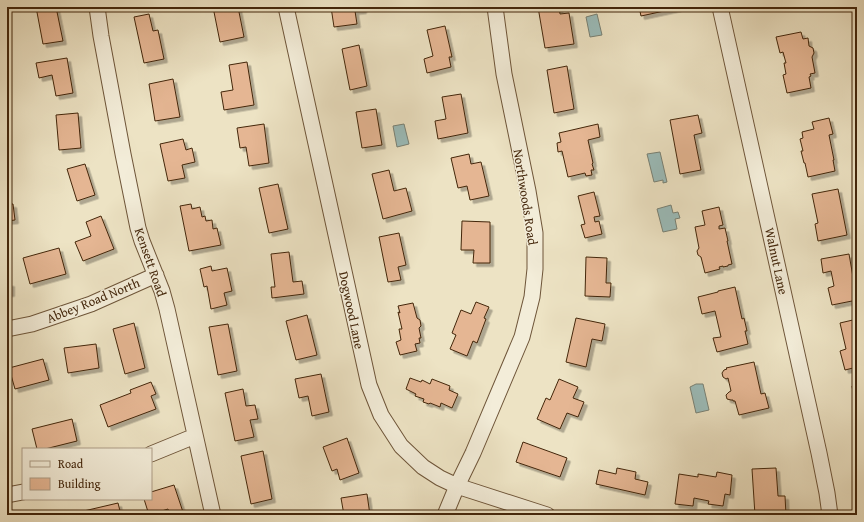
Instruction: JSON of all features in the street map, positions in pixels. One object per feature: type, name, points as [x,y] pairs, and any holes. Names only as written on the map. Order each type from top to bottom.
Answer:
[{"type":"street","name":"Kensett Road","points":[[97,7],[122,154],[138,228],[167,309],[213,515]]},
{"type":"street","name":"Dogwood Lane","points":[[286,7],[369,385],[381,415],[401,446],[423,467],[440,478],[457,486],[547,515]]},
{"type":"street","name":"Northwoods Road","points":[[445,515],[522,337],[532,297],[535,269],[535,233],[504,74],[494,7]]},
{"type":"street","name":"Walnut Lane","points":[[720,7],[819,453],[830,515]]},
{"type":"street","name":"Abbey Road North","points":[[7,329],[32,324],[91,304],[156,275]]},
{"type":"street","points":[[152,454],[195,436]]},
{"type":"street","points":[[7,495],[22,492]]},
{"type":"water","points":[[597,14],[602,35],[590,37],[586,17]]},
{"type":"water","points":[[404,124],[409,144],[397,147],[393,126]]},
{"type":"water","points":[[660,152],[667,182],[663,183],[663,180],[654,182],[647,154]]},
{"type":"water","points":[[671,205],[673,213],[678,212],[680,218],[675,219],[677,229],[663,232],[657,209]]},
{"type":"water","points":[[696,384],[703,384],[709,410],[696,413],[690,387]]},
{"type":"building","points":[[36,7],[56,7],[63,41],[43,44]]},
{"type":"building","points":[[213,7],[238,7],[244,37],[220,42]]},
{"type":"building","points":[[331,7],[363,7],[363,10],[355,11],[357,24],[334,27]]},
{"type":"building","points":[[538,7],[559,7],[560,14],[569,13],[574,44],[545,48]]},
{"type":"building","points":[[639,7],[678,7],[678,8],[641,16]]},
{"type":"building","points":[[149,14],[153,31],[158,30],[164,59],[144,63],[134,17]]},
{"type":"building","points":[[445,26],[452,57],[449,57],[451,67],[427,73],[424,59],[433,56],[427,30]]},
{"type":"building","points":[[801,32],[803,39],[808,38],[809,46],[813,48],[814,53],[812,57],[815,73],[810,74],[811,76],[809,77],[811,88],[787,93],[783,75],[786,74],[784,63],[786,63],[783,52],[780,53],[776,37]]},
{"type":"building","points":[[359,45],[367,86],[350,90],[342,49]]},
{"type":"building","points":[[67,58],[73,93],[56,96],[52,75],[39,78],[36,63]]},
{"type":"building","points":[[247,62],[254,105],[224,110],[221,92],[233,90],[229,65]]},
{"type":"building","points":[[567,66],[574,109],[554,113],[547,70]]},
{"type":"building","points":[[173,79],[180,117],[155,121],[149,84]]},
{"type":"building","points":[[461,94],[468,133],[438,139],[435,121],[446,119],[442,97]]},
{"type":"building","points":[[376,109],[382,145],[362,148],[356,112]]},
{"type":"building","points":[[78,113],[81,148],[59,150],[56,115]]},
{"type":"building","points":[[698,115],[702,133],[694,135],[701,170],[680,174],[670,120]]},
{"type":"building","points":[[829,118],[833,134],[829,135],[835,171],[808,177],[801,151],[803,151],[800,139],[803,138],[802,132],[814,129],[812,122]]},
{"type":"building","points":[[264,124],[269,163],[249,166],[246,147],[240,148],[237,128]]},
{"type":"building","points":[[598,124],[600,137],[588,140],[594,170],[591,170],[592,175],[586,176],[585,173],[568,177],[562,151],[558,152],[557,143],[561,142],[559,133]]},
{"type":"building","points":[[183,139],[186,150],[192,148],[195,162],[182,165],[185,178],[168,181],[160,144]]},
{"type":"building","points":[[469,154],[471,164],[481,162],[489,196],[470,200],[467,186],[458,188],[451,158]]},
{"type":"building","points":[[85,164],[95,195],[77,201],[67,169]]},
{"type":"building","points":[[389,170],[394,191],[406,188],[412,211],[383,219],[372,174]]},
{"type":"building","points":[[278,184],[288,229],[269,233],[259,188]]},
{"type":"building","points":[[838,189],[847,235],[818,241],[815,224],[818,223],[812,194]]},
{"type":"building","points":[[594,192],[600,216],[594,217],[595,222],[599,221],[602,234],[585,238],[581,225],[585,224],[578,196]]},
{"type":"building","points":[[7,204],[13,204],[15,220],[7,221]]},
{"type":"building","points":[[191,204],[192,209],[200,207],[202,217],[205,216],[206,221],[212,220],[213,229],[217,228],[221,245],[189,251],[180,206]]},
{"type":"building","points":[[719,207],[723,225],[719,226],[719,229],[725,228],[732,264],[719,267],[720,269],[705,273],[701,257],[698,255],[697,251],[699,248],[695,227],[705,225],[702,211]]},
{"type":"building","points":[[101,216],[114,249],[83,261],[75,242],[91,236],[86,222]]},
{"type":"building","points":[[462,221],[490,222],[490,263],[473,263],[474,250],[461,250]]},
{"type":"building","points":[[399,233],[406,265],[398,267],[401,280],[388,282],[379,237]]},
{"type":"building","points":[[59,248],[66,274],[30,284],[23,258]]},
{"type":"building","points":[[289,252],[293,282],[302,281],[304,294],[272,298],[271,287],[275,287],[271,254]]},
{"type":"building","points":[[849,254],[857,300],[832,305],[828,288],[834,286],[831,271],[823,273],[821,259]]},
{"type":"building","points":[[586,257],[607,258],[606,283],[611,283],[610,297],[585,296]]},
{"type":"building","points":[[211,266],[212,271],[227,268],[232,291],[224,293],[227,305],[211,309],[207,286],[204,287],[200,269]]},
{"type":"building","points":[[7,283],[11,283],[11,293],[7,293]]},
{"type":"building","points":[[735,287],[742,319],[744,318],[747,331],[745,331],[748,344],[717,352],[713,338],[721,337],[715,311],[702,314],[698,297]]},
{"type":"building","points":[[476,302],[489,307],[484,318],[486,319],[477,343],[473,341],[467,356],[450,349],[456,335],[452,333],[461,310],[471,314]]},
{"type":"building","points":[[413,303],[417,318],[420,320],[420,343],[415,344],[417,351],[400,355],[396,342],[401,340],[399,329],[402,329],[398,306]]},
{"type":"building","points":[[307,315],[317,355],[296,360],[286,321]]},
{"type":"building","points":[[576,318],[605,324],[602,341],[592,339],[586,367],[566,362]]},
{"type":"building","points":[[857,319],[857,367],[845,370],[840,351],[846,349],[840,323]]},
{"type":"building","points":[[134,323],[145,368],[125,374],[113,329]]},
{"type":"building","points":[[228,324],[237,371],[218,375],[209,327]]},
{"type":"building","points":[[96,344],[99,368],[68,373],[64,348]]},
{"type":"building","points":[[43,359],[49,380],[15,389],[9,368]]},
{"type":"building","points":[[754,362],[761,394],[765,393],[769,408],[739,415],[735,401],[727,399],[726,395],[731,391],[728,378],[726,379],[723,377],[722,373],[727,369],[726,368]]},
{"type":"building","points":[[321,374],[329,412],[312,416],[308,396],[299,398],[295,379]]},
{"type":"building","points":[[410,378],[421,382],[422,380],[430,384],[432,379],[450,386],[449,390],[458,394],[452,408],[441,403],[440,407],[423,402],[424,399],[415,396],[416,394],[406,389]]},
{"type":"building","points":[[559,379],[578,387],[573,398],[584,402],[578,417],[567,413],[560,429],[537,419],[546,398],[550,400]]},
{"type":"building","points":[[151,382],[156,394],[151,396],[156,409],[108,427],[100,405],[131,393],[130,390]]},
{"type":"building","points":[[857,385],[857,417],[852,386]]},
{"type":"building","points":[[243,389],[246,406],[255,405],[258,419],[250,420],[254,437],[235,441],[225,393]]},
{"type":"building","points":[[72,419],[77,441],[49,448],[37,448],[32,429]]},
{"type":"building","points":[[347,438],[359,473],[340,480],[337,469],[332,471],[323,447]]},
{"type":"building","points":[[523,442],[567,458],[560,477],[516,462]]},
{"type":"building","points":[[263,451],[272,499],[251,504],[241,456]]},
{"type":"building","points":[[617,468],[636,472],[635,479],[648,482],[645,495],[596,484],[599,470],[616,474]]},
{"type":"building","points":[[776,468],[778,496],[785,496],[786,515],[755,515],[752,469]]},
{"type":"building","points":[[717,472],[732,475],[730,495],[725,494],[723,506],[708,504],[709,501],[694,498],[693,506],[675,504],[679,474],[698,477],[698,474],[716,477]]},
{"type":"building","points":[[174,485],[184,515],[170,515],[168,509],[149,515],[144,500],[152,500],[152,492]]},
{"type":"building","points":[[367,494],[370,515],[344,515],[341,498]]},
{"type":"building","points":[[118,503],[121,515],[71,514]]}]
